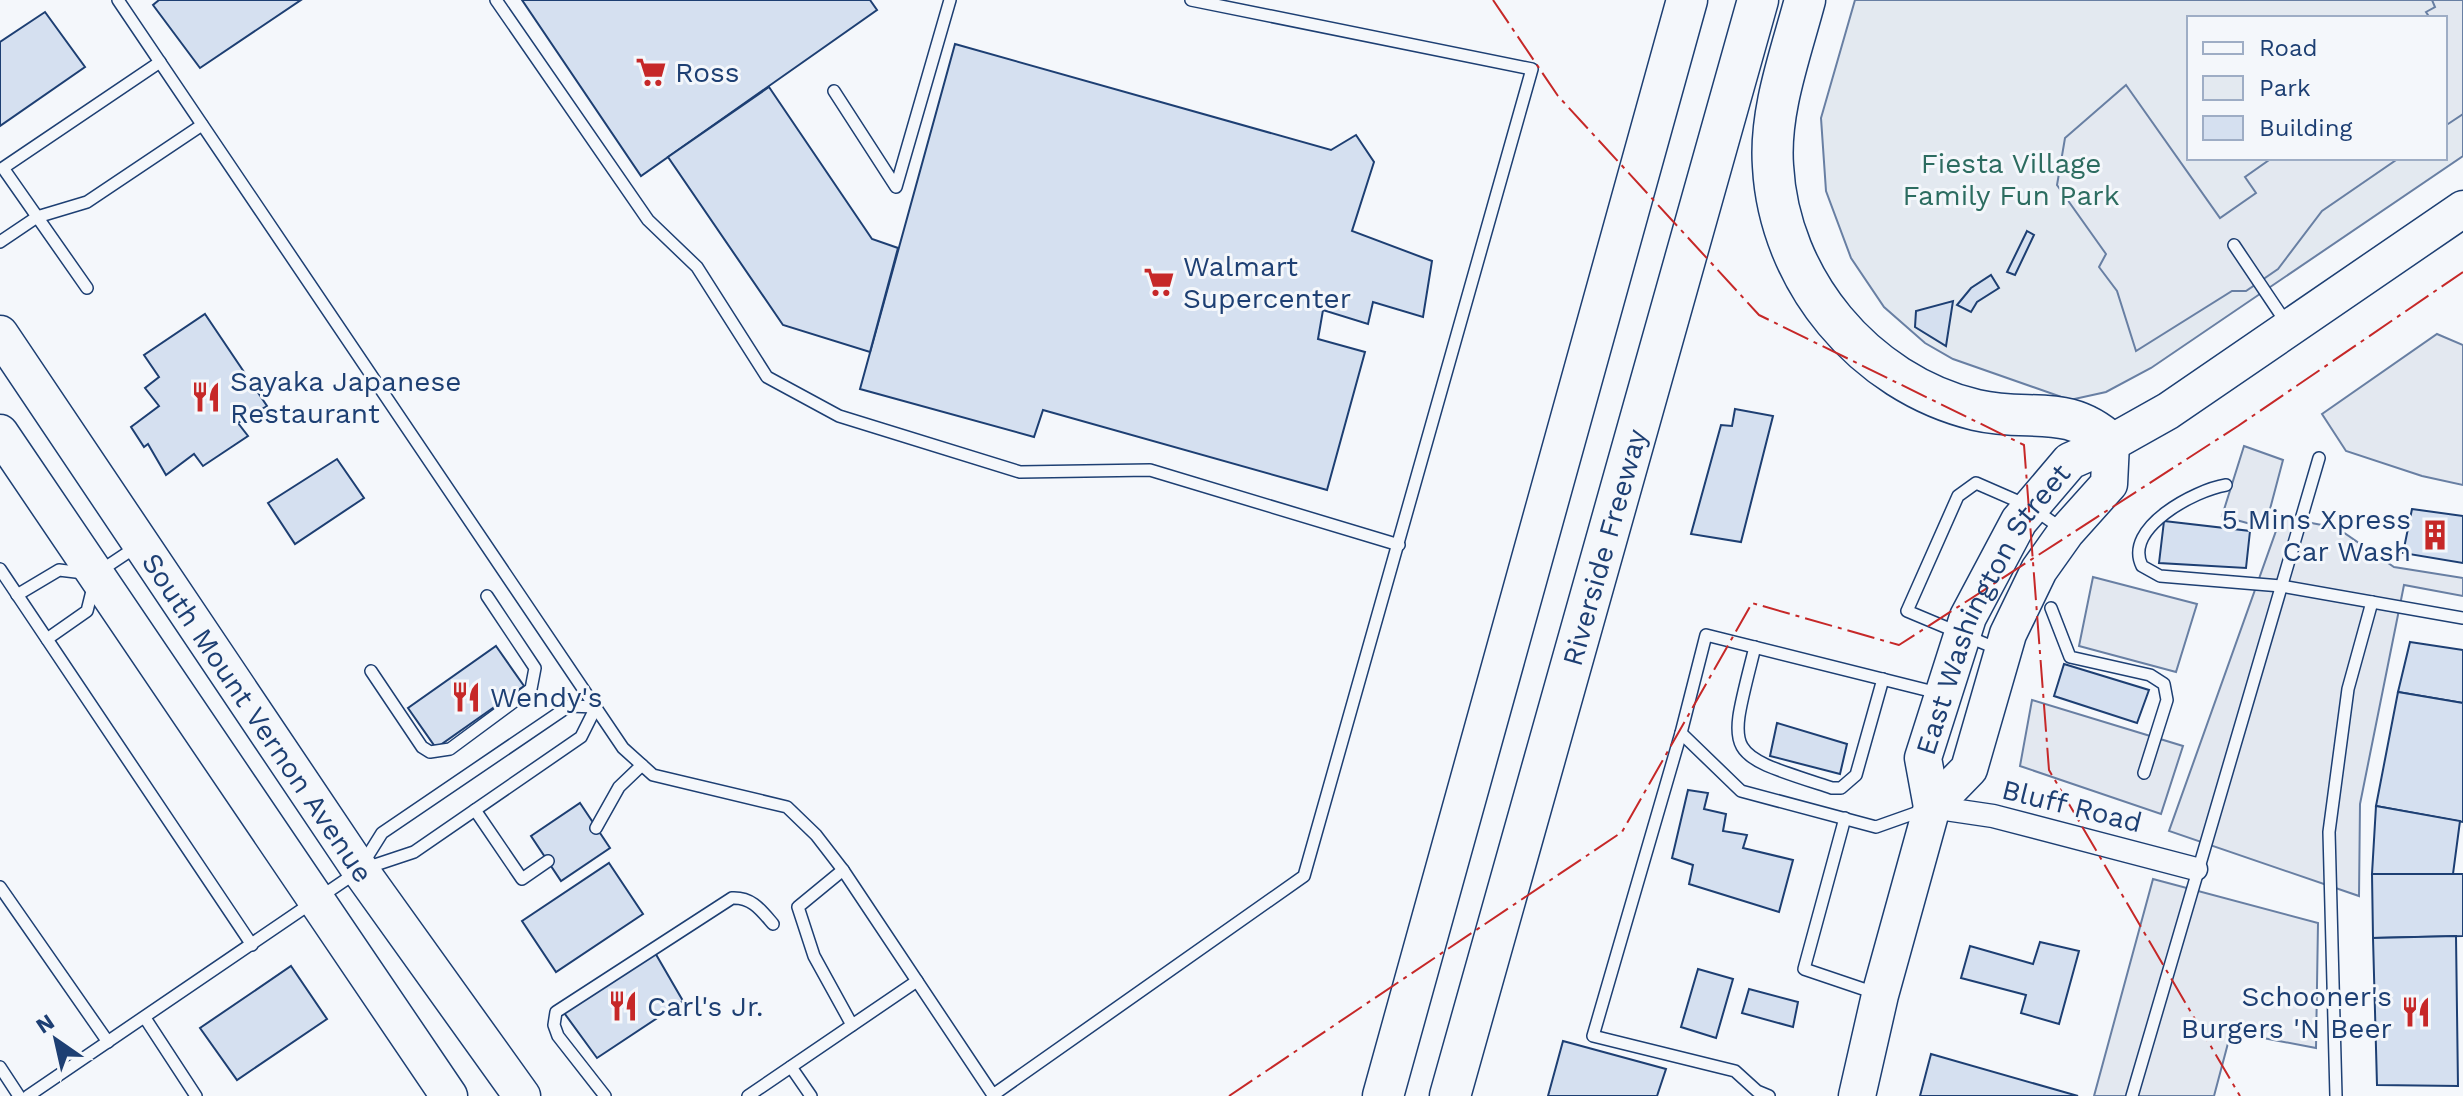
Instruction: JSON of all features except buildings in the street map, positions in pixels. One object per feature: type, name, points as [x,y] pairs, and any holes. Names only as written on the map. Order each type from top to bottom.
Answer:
[{"type":"highway","points":[[1384,1095],[1687,0]]},
{"type":"highway","name":"Riverside Freeway","points":[[1450,1096],[1758,0]]},
{"type":"highway","points":[[1805,0],[1778,103],[1772,165],[1783,229],[1805,278],[1836,324],[1874,361],[1919,389],[1973,409],[2016,417],[2062,415],[2091,425],[2111,443]]},
{"type":"main road","name":"East Washington Street","points":[[1857,1096],[1880,995],[1932,807],[1923,758],[1968,617],[1996,562],[2031,507],[2070,461],[2111,443],[2168,411],[2463,209]]},
{"type":"main road","name":"South Mount Vernon Avenue","points":[[0,334],[143,542],[360,870],[522,1096]]},
{"type":"main road","name":"South Mount Vernon Avenue","points":[[0,433],[449,1096]]},
{"type":"main road","name":"East Washington Street","points":[[1932,807],[1969,769],[2004,651],[2033,581],[2066,532],[2109,484],[2111,443]]},
{"type":"street","name":"Bluff Road","points":[[1932,807],[1993,816],[2196,869]]},
{"type":"lane","points":[[118,0],[623,748],[653,775],[787,807],[816,835],[843,870],[992,1096],[1304,876],[1532,69],[1191,0]]},
{"type":"lane","points":[[496,0],[648,220],[697,267],[767,377],[839,416],[1020,472],[1150,470],[1399,545]]},
{"type":"lane","points":[[834,91],[896,187],[950,0]]},
{"type":"lane","points":[[87,288],[3,168],[160,62]]},
{"type":"lane","points":[[0,242],[37,217],[87,202],[202,125]]},
{"type":"lane","points":[[2234,245],[2290,328]]},
{"type":"lane","points":[[2132,1096],[2196,869],[2319,458]]},
{"type":"lane","points":[[2004,651],[1907,611],[1958,496],[1976,483],[2031,507],[2066,532]]},
{"type":"lane","points":[[2226,485],[2205,489],[2142,533],[2137,546],[2142,566],[2160,576],[2281,586],[2463,618]]},
{"type":"lane","points":[[17,595],[59,570],[95,574],[143,542]]},
{"type":"lane","points":[[0,569],[252,945]]},
{"type":"lane","points":[[47,639],[87,611],[95,574]]},
{"type":"lane","points":[[371,671],[422,747],[430,752],[450,749],[531,689],[535,679],[535,668],[487,596]]},
{"type":"lane","points":[[2336,1096],[2329,832],[2348,689],[2372,602]]},
{"type":"lane","points":[[2051,608],[2070,657],[2150,675],[2164,684],[2167,700],[2144,773]]},
{"type":"lane","points":[[1769,1096],[1757,1091],[1735,1071],[1593,1036],[1681,733],[1706,635],[1944,695]]},
{"type":"lane","points":[[1755,647],[1738,712],[1737,741],[1748,758],[1759,764],[1832,788],[1841,788],[1856,775],[1883,679]]},
{"type":"lane","points":[[360,870],[382,833],[569,706],[596,707]]},
{"type":"lane","points":[[28,1096],[360,870],[414,852],[581,737],[596,707]]},
{"type":"lane","points":[[1681,733],[1741,791],[1876,827],[1932,807]]},
{"type":"lane","points":[[596,828],[619,787],[642,765]]},
{"type":"lane","points":[[475,810],[522,879],[548,861]]},
{"type":"lane","points":[[1845,818],[1804,969],[1880,995]]},
{"type":"lane","points":[[843,870],[798,907],[814,956],[852,1025]]},
{"type":"lane","points":[[0,887],[108,1042]]},
{"type":"lane","points":[[605,1096],[558,1036],[554,1025],[556,1012],[732,898],[743,897],[757,906],[773,924]]},
{"type":"lane","points":[[748,1096],[917,981]]},
{"type":"lane","points":[[145,1018],[196,1096]]},
{"type":"lane","points":[[0,1067],[19,1096]]},
{"type":"lane","points":[[791,1067],[811,1096]]},
{"type":"green space","name":"Fiesta Village Family Fun Park","points":[[1855,0],[2463,0],[2463,156],[2151,368],[2106,392],[2070,400],[1953,359],[1925,343],[1884,307],[1851,258],[1826,191],[1821,118]]},
{"type":"shaded area","points":[[2432,0],[2463,0],[2463,114],[2447,125],[2447,16],[2429,16],[2426,12],[2435,7]]},
{"type":"shaded area","points":[[2126,85],[2220,218],[2256,193],[2245,177],[2269,160],[2396,160],[2322,211],[2278,269],[2246,291],[2232,291],[2136,351],[2117,291],[2099,267],[2106,254],[2057,185],[2065,138]]},
{"type":"shaded area","points":[[2437,334],[2463,345],[2463,485],[2422,476],[2346,451],[2322,414]]},
{"type":"shaded area","points":[[2244,446],[2283,460],[2265,528],[2222,516]]},
{"type":"shaded area","points":[[2281,517],[2337,528],[2394,567],[2463,578],[2463,596],[2404,585],[2360,804],[2359,896],[2169,831]]},
{"type":"shaded area","points":[[2093,577],[2197,604],[2176,672],[2079,646]]},
{"type":"shaded area","points":[[2032,700],[2183,746],[2161,814],[2020,766]]},
{"type":"shaded area","points":[[2153,879],[2318,923],[2316,1048],[2231,1032],[2214,1096],[2094,1096]]},
{"type":"power","points":[[1493,0],[1558,96],[1759,315],[2024,445],[2049,770],[2240,1096]]},
{"type":"power","points":[[1229,1096],[1622,832],[1752,603],[1899,645],[2238,426],[2463,272]]},
{"type":"place","name":"Ross","points":[[651,72]]},
{"type":"place","name":"Walmart Supercenter","points":[[1159,282]]},
{"type":"place","name":"Sayaka Japanese Restaurant","points":[[206,397]]},
{"type":"place","name":"5 Mins Xpress Car Wash","points":[[2435,535]]},
{"type":"place","name":"Wendy's","points":[[466,697]]},
{"type":"place","name":"Carl's Jr.","points":[[623,1006]]},
{"type":"place","name":"Schooner's Burgers 'N Beer","points":[[2416,1012]]}]
